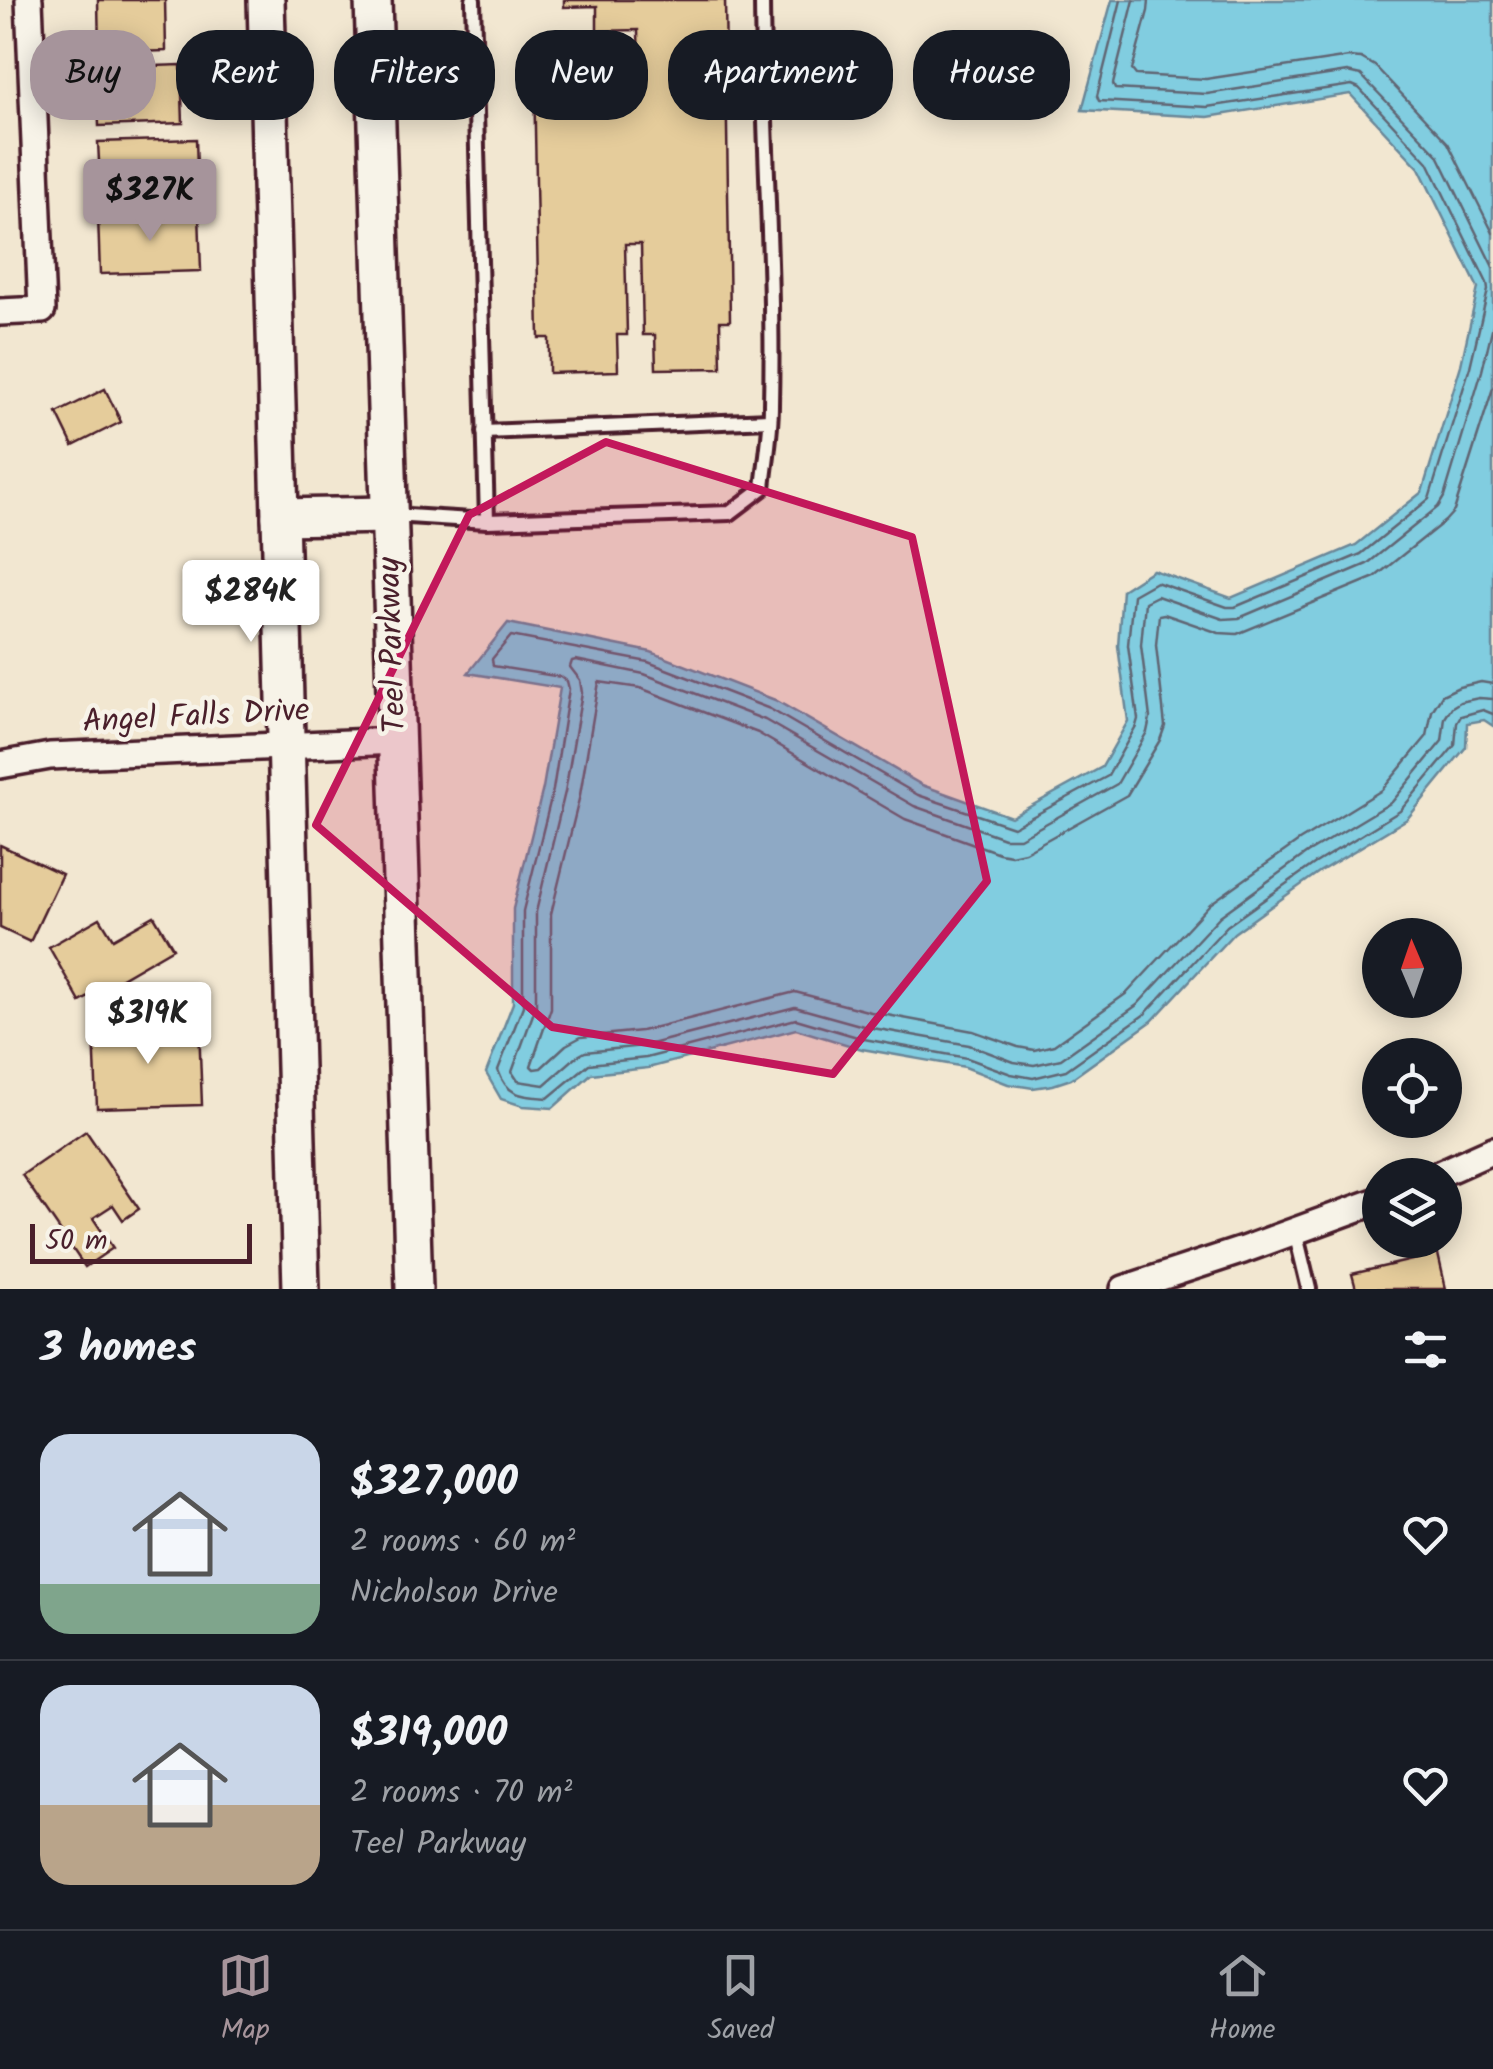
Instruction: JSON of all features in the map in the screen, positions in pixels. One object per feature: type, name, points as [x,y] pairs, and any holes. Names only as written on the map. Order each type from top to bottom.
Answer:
[{"type":"main road","points":[[266,0],[301,1289]]},
{"type":"main road","name":"Teel Parkway","points":[[373,0],[414,1289]]},
{"type":"main road","points":[[280,517],[389,515]]},
{"type":"street","points":[[0,312],[42,310],[29,0]]},
{"type":"street","name":"Angel Falls Drive","points":[[0,766],[50,756],[396,741]]},
{"type":"street","points":[[1462,1167],[1491,1158]]},
{"type":"street","points":[[1124,1289],[1362,1207]]},
{"type":"lane","points":[[473,0],[487,521]]},
{"type":"lane","points":[[389,515],[487,521],[730,513],[763,488],[770,420],[771,288],[762,0]]},
{"type":"lane","points":[[484,432],[770,420]]},
{"type":"lane","points":[[1295,1231],[1308,1289]]},
{"type":"highlighted area","points":[[606,442],[912,537],[987,881],[833,1074],[552,1027],[316,825],[469,515]]},
{"type":"water","points":[[1112,0],[1493,0],[1493,726],[1484,720],[1467,723],[1466,747],[1407,819],[1319,872],[1234,933],[1152,1021],[1071,1079],[1033,1088],[1008,1084],[965,1067],[862,1049],[796,1029],[648,1068],[591,1074],[553,1108],[523,1106],[501,1099],[486,1073],[513,1003],[513,909],[543,788],[560,688],[468,673],[508,623],[651,652],[775,700],[922,785],[1011,817],[1102,767],[1128,721],[1118,646],[1122,590],[1153,570],[1231,598],[1356,545],[1422,492],[1461,365],[1478,288],[1419,168],[1350,94],[1208,117],[1082,110]]},
{"type":"building","points":[[98,0],[165,0],[166,51],[156,51],[156,30],[99,30]]},
{"type":"building","points":[[564,0],[725,0],[725,30],[668,30],[668,120],[727,120],[730,321],[720,321],[721,368],[656,369],[655,335],[643,335],[641,244],[625,244],[627,335],[617,335],[618,371],[549,373],[549,338],[539,338],[535,120],[648,120],[648,30],[597,30],[597,6],[564,7]]},
{"type":"building","points":[[176,65],[176,120],[183,123],[99,126],[99,120],[156,120],[156,66]]},
{"type":"building","points":[[196,139],[198,197],[101,200],[98,142]]},
{"type":"building","points":[[199,213],[201,271],[100,274],[98,216]]},
{"type":"building","points":[[105,389],[121,422],[73,446],[57,413]]},
{"type":"building","points":[[0,845],[62,874],[30,942],[0,928]]},
{"type":"building","points":[[154,916],[173,948],[80,1002],[49,947],[100,918],[113,939]]},
{"type":"building","points":[[199,1026],[202,1105],[97,1108],[94,1030]]},
{"type":"building","points":[[86,1131],[139,1209],[123,1220],[113,1205],[93,1218],[113,1248],[85,1267],[22,1175]]},
{"type":"building","points":[[1421,1258],[1439,1258],[1446,1289],[1356,1289],[1352,1274]]}]
